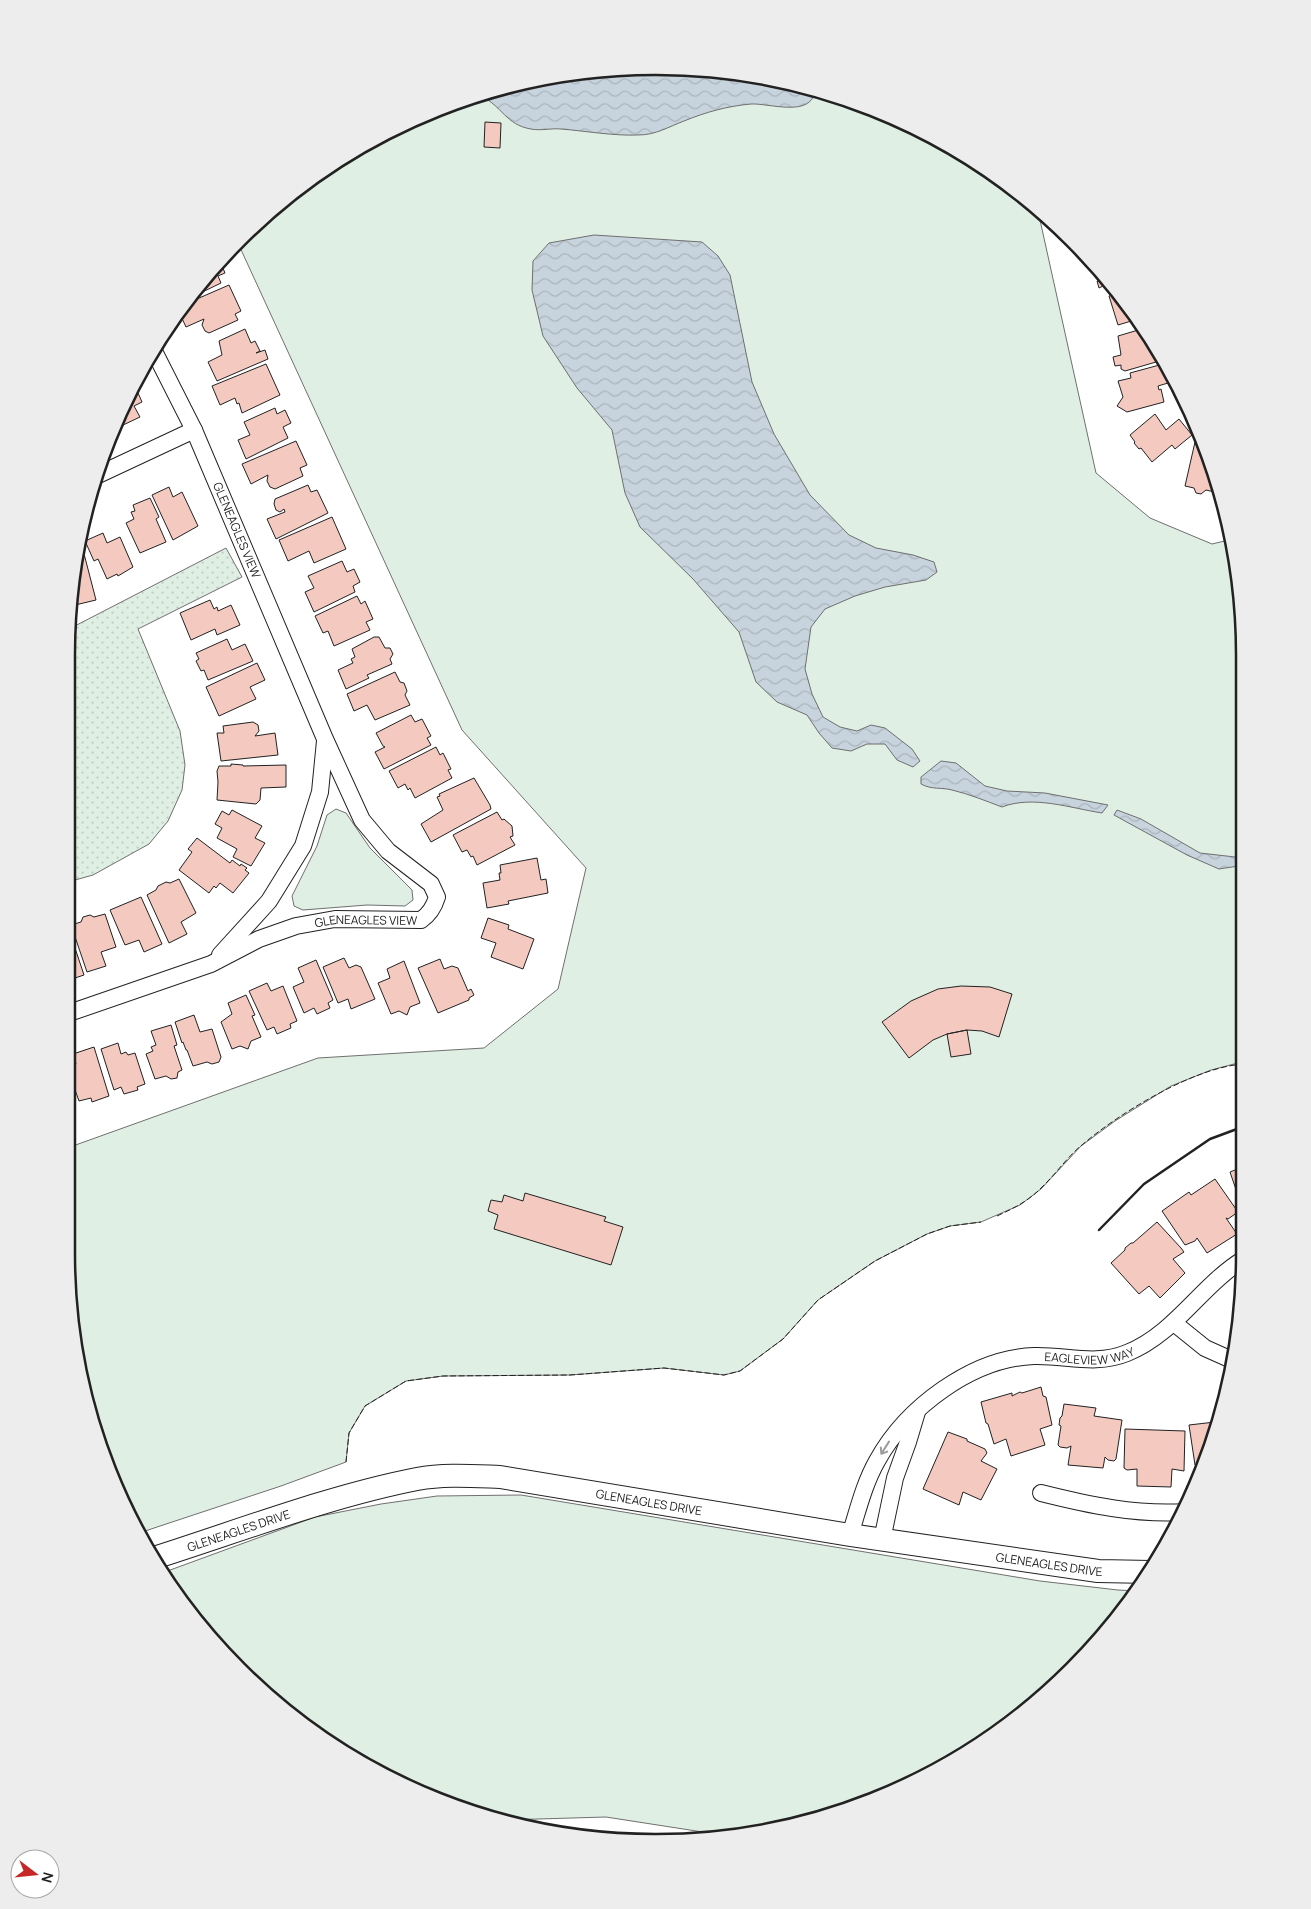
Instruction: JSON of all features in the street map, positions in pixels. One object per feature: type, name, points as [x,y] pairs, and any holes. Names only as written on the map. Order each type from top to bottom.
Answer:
[{"type":"street","name":"GLENEAGLES VIEW","points":[[75,1011],[211,964],[259,939],[296,926],[335,919],[421,920],[428,916],[435,906],[437,897],[431,884],[388,851],[362,820],[325,739],[194,430],[157,358]]},
{"type":"street","points":[[105,472],[194,430]]},
{"type":"street","name":"GLENEAGLES VIEW","points":[[211,964],[269,900],[303,846],[320,792],[325,739]]},
{"type":"street","name":"EAGLEVIEW WAY","points":[[850,1535],[868,1478],[898,1428],[951,1382],[987,1365],[1012,1358],[1036,1356],[1069,1359],[1107,1359],[1126,1354],[1144,1346],[1174,1323],[1209,1286],[1236,1263]]},
{"type":"street","points":[[1174,1323],[1205,1348],[1226,1358]]},
{"type":"street","points":[[882,1540],[895,1478],[917,1412]]},
{"type":"street","name":"GLENEAGLES DRIVE","points":[[160,1556],[333,1501],[417,1479],[451,1476],[500,1477],[882,1540],[1098,1571],[1141,1572]]},
{"type":"street","points":[[1041,1493],[1114,1509],[1175,1512]]},
{"type":"green space","points":[[618,76],[693,76],[769,86],[806,95],[878,119],[946,153],[978,173],[1009,195],[1040,221],[1096,473],[1150,518],[1212,544],[1225,541],[1235,618],[1236,656],[1236,1064],[1211,1070],[1171,1086],[1115,1121],[1081,1146],[1041,1189],[1020,1205],[981,1222],[950,1226],[927,1234],[875,1261],[818,1300],[783,1339],[740,1371],[724,1375],[664,1368],[570,1375],[443,1376],[406,1381],[365,1406],[349,1433],[346,1462],[281,1486],[146,1531],[119,1476],[95,1404],[86,1367],[76,1291],[75,1145],[318,1058],[484,1048],[558,989],[586,868],[462,730],[241,249],[302,195],[365,153],[433,119],[505,95],[542,86]]},
{"type":"green space","points":[[226,548],[242,577],[138,629],[180,731],[185,765],[182,790],[168,821],[149,844],[93,875],[75,880],[75,656],[76,625]]},
{"type":"green space","points":[[336,809],[346,813],[370,848],[412,890],[413,900],[405,906],[367,905],[303,910],[294,906],[292,896],[317,846],[327,815]]},
{"type":"green space","points":[[521,1495],[1040,1581],[1128,1590],[1092,1636],[1066,1664],[1009,1714],[946,1756],[878,1790],[806,1814],[769,1823],[703,1832],[606,1817],[527,1819],[469,1803],[433,1790],[365,1756],[333,1736],[302,1714],[245,1664],[195,1607],[169,1570],[315,1517],[381,1504],[437,1496]]},
{"type":"water","points":[[656,75],[731,80],[769,86],[813,97],[806,104],[798,107],[759,104],[734,106],[701,115],[644,135],[609,134],[561,129],[531,129],[516,124],[488,100],[542,86],[618,76]]},
{"type":"water","points":[[594,235],[702,242],[718,256],[730,275],[752,382],[774,434],[810,495],[849,535],[876,548],[913,555],[934,562],[937,572],[926,580],[885,587],[855,596],[825,609],[811,627],[805,669],[812,694],[823,717],[840,727],[857,731],[871,725],[885,728],[912,749],[920,761],[913,767],[897,760],[885,744],[867,744],[851,751],[832,748],[807,715],[777,702],[756,682],[739,632],[693,579],[640,527],[625,493],[612,430],[577,388],[543,336],[532,290],[533,261],[549,243]]},
{"type":"water","points":[[941,761],[956,763],[985,786],[1007,791],[1045,793],[1108,805],[1102,813],[1039,802],[1026,802],[1002,807],[948,789],[921,784],[921,777]]},
{"type":"water","points":[[1117,810],[1141,819],[1200,853],[1236,857],[1236,866],[1219,869],[1187,855],[1114,815]]},
{"type":"building","points":[[485,122],[501,123],[500,148],[484,147]]},
{"type":"building","points":[[223,269],[225,273],[218,276],[221,283],[204,291]]},
{"type":"building","points":[[1098,281],[1103,286],[1099,288]]},
{"type":"building","points":[[229,285],[241,311],[235,314],[238,320],[209,333],[205,331],[202,325],[204,319],[186,327],[183,320],[198,299]]},
{"type":"building","points":[[1109,296],[1116,302],[1130,321],[1118,325]]},
{"type":"building","points":[[245,329],[251,343],[255,341],[260,351],[256,353],[265,350],[268,359],[217,381],[208,362],[222,355],[219,341]]},
{"type":"building","points":[[1136,331],[1156,362],[1125,371],[1121,369],[1121,365],[1115,366],[1113,357],[1121,355],[1118,336]]},
{"type":"building","points":[[266,364],[280,395],[242,413],[239,403],[237,404],[235,398],[220,405],[212,386]]},
{"type":"building","points":[[1158,365],[1168,383],[1158,386],[1159,390],[1161,389],[1164,402],[1127,412],[1117,406],[1123,397],[1118,381],[1131,378],[1130,373]]},
{"type":"building","points":[[138,393],[142,402],[134,406],[140,417],[123,425]]},
{"type":"building","points":[[275,408],[277,414],[285,410],[291,423],[283,427],[288,438],[246,459],[238,440],[250,435],[244,422]]},
{"type":"building","points":[[1155,414],[1166,430],[1179,419],[1192,435],[1175,449],[1172,445],[1152,462],[1141,448],[1139,449],[1134,443],[1130,435]]},
{"type":"building","points":[[296,441],[307,465],[300,468],[303,476],[275,489],[270,487],[267,481],[268,475],[251,484],[242,464]]},
{"type":"building","points":[[1195,442],[1212,491],[1206,490],[1201,494],[1196,493],[1194,488],[1185,486]]},
{"type":"building","points":[[308,485],[311,492],[317,490],[328,513],[276,539],[267,519],[285,512],[284,509],[280,512],[276,510],[275,499]]},
{"type":"building","points":[[169,487],[173,497],[182,492],[198,526],[173,540],[152,495]]},
{"type":"building","points":[[150,498],[159,517],[156,519],[166,542],[140,553],[126,523],[134,519],[131,512],[135,511],[133,505]]},
{"type":"building","points":[[332,517],[346,549],[314,563],[309,551],[288,561],[279,540]]},
{"type":"building","points":[[103,533],[107,543],[120,537],[133,567],[118,576],[117,574],[107,579],[98,559],[94,561],[86,540]]},
{"type":"building","points":[[84,554],[96,600],[77,604]]},
{"type":"building","points":[[342,561],[347,572],[354,569],[360,582],[353,586],[355,592],[314,612],[305,592],[314,588],[308,576]]},
{"type":"building","points":[[357,596],[361,604],[365,601],[373,619],[366,622],[370,630],[334,646],[328,631],[323,633],[315,616]]},
{"type":"building","points":[[210,600],[214,609],[217,607],[218,611],[231,605],[240,625],[217,635],[215,629],[191,640],[180,613]]},
{"type":"building","points":[[374,637],[379,637],[385,648],[390,648],[393,654],[390,659],[392,664],[367,675],[369,678],[346,689],[338,670],[353,663],[351,659],[355,657],[352,649]]},
{"type":"building","points":[[227,639],[232,650],[245,644],[253,661],[208,680],[204,670],[201,671],[196,661],[199,659],[196,653]]},
{"type":"building","points":[[257,663],[265,680],[250,687],[256,699],[219,716],[206,687]]},
{"type":"building","points":[[395,672],[400,682],[404,683],[407,691],[405,695],[410,705],[375,720],[367,705],[354,711],[347,694]]},
{"type":"building","points":[[411,715],[415,722],[422,719],[431,736],[427,738],[431,745],[384,769],[375,752],[385,747],[376,733]]},
{"type":"building","points":[[253,722],[258,725],[259,731],[255,736],[275,733],[278,755],[221,761],[217,733],[224,733],[223,726]]},
{"type":"building","points":[[436,747],[440,755],[443,753],[451,769],[448,770],[452,778],[415,798],[410,788],[408,790],[405,784],[398,788],[389,771]]},
{"type":"building","points":[[231,764],[243,766],[286,765],[286,787],[261,788],[260,800],[256,804],[217,800],[217,771],[219,766],[231,766]]},
{"type":"building","points":[[474,778],[491,809],[431,842],[421,824],[443,810],[437,797],[440,796],[439,794]]},
{"type":"building","points":[[232,810],[262,826],[255,838],[265,843],[251,866],[233,857],[237,849],[217,838],[222,828],[215,824],[222,811],[229,815]]},
{"type":"building","points":[[497,812],[502,820],[504,819],[512,826],[513,836],[510,837],[515,845],[477,865],[473,856],[471,857],[467,850],[462,852],[453,835]]},
{"type":"building","points":[[197,838],[230,863],[232,860],[240,866],[241,864],[247,868],[245,870],[249,873],[233,893],[220,883],[216,888],[214,886],[209,893],[179,870],[192,852],[188,849]]},
{"type":"building","points":[[537,858],[541,880],[546,879],[548,893],[508,901],[509,904],[487,908],[483,883],[500,880],[500,865]]},
{"type":"building","points":[[179,879],[196,913],[181,922],[187,934],[169,943],[147,895],[166,882],[170,883]]},
{"type":"building","points":[[141,897],[162,944],[144,952],[139,940],[125,945],[110,910]]},
{"type":"building","points":[[105,914],[116,947],[101,952],[106,966],[87,972],[75,937],[75,924],[81,922],[83,917],[90,915],[94,917]]},
{"type":"building","points":[[488,918],[509,925],[508,929],[534,939],[523,969],[491,957],[496,943],[481,938]]},
{"type":"building","points":[[75,948],[84,975],[75,978]]},
{"type":"building","points":[[344,958],[349,968],[356,965],[361,967],[375,999],[351,1009],[348,999],[338,1003],[323,967]]},
{"type":"building","points":[[440,959],[444,969],[452,966],[458,968],[468,991],[471,989],[474,995],[469,1000],[438,1013],[418,968]]},
{"type":"building","points":[[316,960],[333,1000],[328,1003],[330,1008],[317,1014],[314,1008],[304,1013],[293,987],[304,982],[298,968]]},
{"type":"building","points":[[404,961],[420,1003],[410,1007],[407,1015],[399,1011],[391,1014],[378,983],[390,978],[387,969]]},
{"type":"building","points":[[267,983],[271,991],[283,986],[297,1021],[290,1024],[291,1028],[277,1034],[274,1027],[267,1030],[249,991]]},
{"type":"building","points":[[961,986],[990,987],[1012,994],[999,1037],[982,1031],[967,1030],[947,1034],[933,1040],[909,1058],[882,1022],[911,1001],[938,989]]},
{"type":"building","points":[[246,995],[255,1015],[252,1016],[261,1037],[251,1041],[248,1049],[240,1046],[232,1049],[221,1022],[232,1014],[228,1003]]},
{"type":"building","points":[[194,1015],[200,1032],[212,1029],[221,1057],[219,1062],[212,1064],[207,1062],[193,1066],[175,1022]]},
{"type":"building","points":[[171,1025],[177,1045],[174,1046],[182,1070],[178,1072],[177,1078],[171,1079],[166,1076],[155,1079],[146,1054],[153,1051],[151,1047],[156,1045],[151,1031]]},
{"type":"building","points":[[967,1030],[971,1054],[951,1057],[947,1034]]},
{"type":"building","points":[[118,1043],[121,1054],[126,1052],[128,1055],[135,1053],[145,1084],[137,1087],[138,1090],[124,1094],[121,1087],[114,1090],[101,1049]]},
{"type":"building","points":[[94,1047],[109,1096],[92,1102],[91,1098],[79,1101],[75,1090],[75,1053]]},
{"type":"building","points":[[1236,1170],[1236,1190],[1230,1172]]},
{"type":"building","points":[[1215,1179],[1236,1209],[1236,1213],[1228,1219],[1226,1218],[1236,1235],[1207,1253],[1197,1238],[1195,1241],[1185,1245],[1162,1211],[1189,1192],[1191,1195]]},
{"type":"building","points":[[525,1193],[606,1217],[604,1221],[623,1227],[611,1265],[494,1229],[498,1215],[488,1211],[491,1200],[502,1202],[504,1195],[523,1201]]},
{"type":"building","points":[[1157,1222],[1184,1252],[1173,1259],[1185,1273],[1160,1298],[1149,1286],[1139,1294],[1111,1263],[1125,1248]]},
{"type":"building","points":[[1041,1387],[1043,1396],[1046,1397],[1052,1425],[1040,1429],[1045,1445],[1011,1456],[1006,1439],[994,1444],[981,1402],[1012,1393],[1012,1396]]},
{"type":"building","points":[[1064,1404],[1096,1408],[1094,1416],[1122,1420],[1116,1459],[1114,1461],[1108,1460],[1105,1457],[1103,1468],[1068,1465],[1071,1446],[1067,1448],[1058,1445],[1061,1426],[1059,1425],[1060,1418]]},
{"type":"building","points":[[1210,1423],[1195,1465],[1189,1425]]},
{"type":"building","points":[[1125,1429],[1185,1431],[1184,1471],[1172,1469],[1171,1487],[1137,1486],[1137,1469],[1127,1470],[1124,1468]]},
{"type":"building","points":[[948,1432],[967,1439],[967,1441],[985,1449],[987,1453],[981,1461],[997,1469],[981,1500],[963,1492],[959,1505],[923,1489]]},
{"type":"fence","points":[[997,1216],[1032,1196],[1071,1155],[1116,1119],[1159,1093],[1182,1082],[1204,1073],[1236,1065]]},
{"type":"fence","points":[[346,1462],[349,1433],[365,1406],[406,1381],[443,1376],[570,1375],[664,1368],[724,1375],[740,1371],[783,1339],[818,1300],[875,1261],[927,1234],[950,1226],[981,1222]]},
{"type":"wall","points":[[1099,1230],[1144,1184],[1210,1139],[1236,1129]]}]
